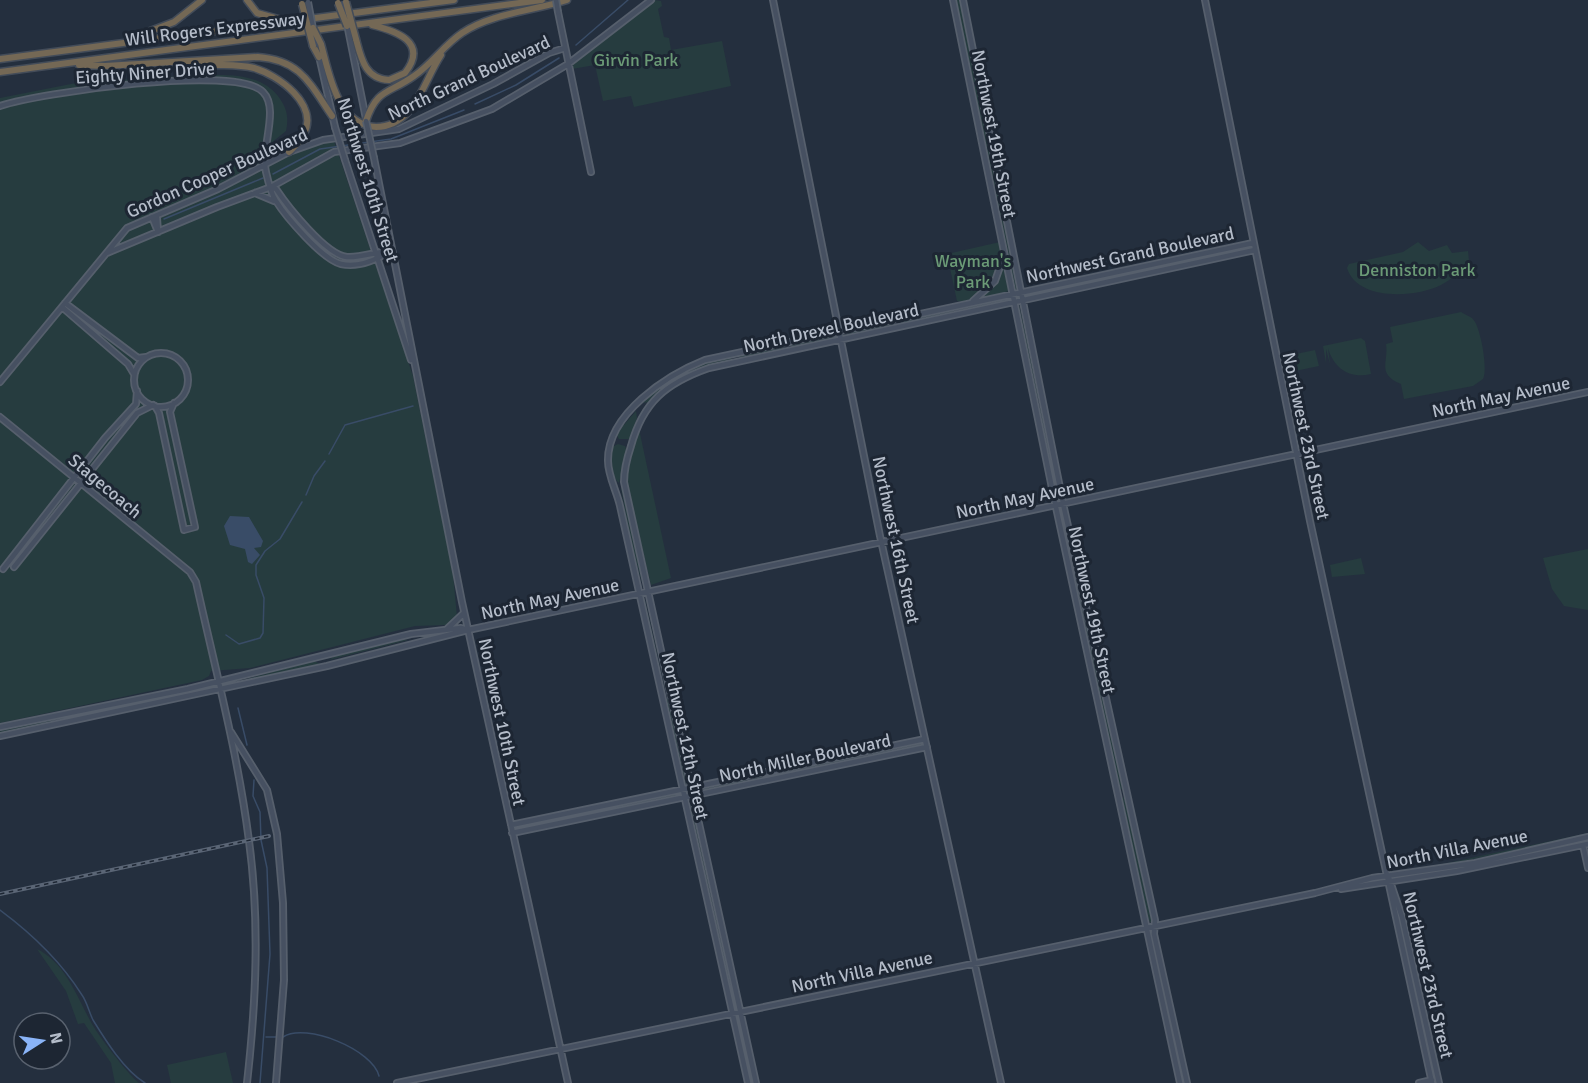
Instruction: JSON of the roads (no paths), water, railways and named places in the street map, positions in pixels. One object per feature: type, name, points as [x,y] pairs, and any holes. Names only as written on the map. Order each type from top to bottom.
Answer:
[{"type":"highway","points":[[118,44],[174,22],[202,0]]},
{"type":"highway","points":[[247,0],[261,15],[288,21]]},
{"type":"highway","name":"Will Rogers Expressway","points":[[0,59],[454,0]]},
{"type":"highway","name":"Will Rogers Expressway","points":[[0,72],[542,0]]},
{"type":"highway","points":[[366,116],[378,96],[418,73],[452,40],[482,22],[567,0]]},
{"type":"highway","points":[[342,1],[353,39],[364,65],[376,78],[393,80],[408,69],[412,53],[406,38],[395,30],[368,24]]},
{"type":"highway","points":[[342,1],[347,26]]},
{"type":"highway","points":[[304,2],[317,45],[341,103],[357,121],[378,127],[396,122],[409,110],[440,56],[452,40]]},
{"type":"highway","points":[[313,28],[319,57]]},
{"type":"highway","points":[[63,64],[105,66],[258,57],[281,61],[308,78],[332,116]]},
{"type":"highway","points":[[188,61],[248,67],[267,73],[284,83],[301,104],[307,124],[301,140],[289,152]]},
{"type":"street","points":[[556,0],[591,172]]},
{"type":"street","name":"North Grand Boulevard","points":[[352,150],[400,143],[471,118],[518,95],[568,64],[651,0]]},
{"type":"street","name":"Northwest 16th Street","points":[[773,0],[882,542],[1000,1083]]},
{"type":"street","name":"Northwest 19th Street","points":[[953,0],[1056,506],[1180,1083]]},
{"type":"street","name":"Northwest 19th Street","points":[[963,0],[1064,504],[1187,1083]]},
{"type":"street","name":"Northwest 23rd Street","points":[[1205,0],[1297,455],[1388,878],[1391,902],[1432,1082]]},
{"type":"street","points":[[304,2],[313,28]]},
{"type":"street","name":"Northwest 10th Street","points":[[347,26],[353,39],[414,365],[468,630],[568,1083]]},
{"type":"street","name":"North Grand Boulevard","points":[[349,136],[399,129],[509,76],[549,53],[566,51]]},
{"type":"street","name":"Northwest 10th Street","points":[[319,57],[332,116],[345,160],[414,365]]},
{"type":"street","name":"Eighty Niner Drive","points":[[0,106],[84,88],[194,80],[241,82],[260,89],[269,101],[265,165],[276,202],[330,259],[349,265],[378,259],[392,250]]},
{"type":"street","name":"Gordon Cooper Boulevard","points":[[0,382],[127,228],[218,189],[289,152],[323,140],[349,136]]},
{"type":"street","points":[[265,148],[278,157]]},
{"type":"street","name":"Gordon Cooper Boulevard","points":[[107,253],[271,188],[324,156],[352,150]]},
{"type":"street","points":[[282,197],[286,180]]},
{"type":"street","points":[[271,188],[332,251],[350,257],[392,250]]},
{"type":"street","points":[[255,193],[276,202]]},
{"type":"street","points":[[152,217],[158,232]]},
{"type":"street","name":"Northwest Grand Boulevard","points":[[638,404],[658,384],[673,374],[705,360],[1253,243]]},
{"type":"street","points":[[968,303],[987,291],[995,281],[1002,263],[1003,249]]},
{"type":"street","name":"North Drexel Boulevard","points":[[640,417],[660,394],[697,372],[1255,250]]},
{"type":"street","points":[[63,305],[138,358],[169,354],[178,359],[185,369],[186,388],[170,412],[195,527],[184,530],[159,413],[136,391]]},
{"type":"street","points":[[3,569],[136,404],[134,379],[128,364],[63,305]]},
{"type":"street","points":[[134,379],[138,366],[148,356]]},
{"type":"street","name":"North May Avenue","points":[[0,736],[327,666],[413,642],[468,630],[1588,392]]},
{"type":"street","points":[[14,567],[137,413],[154,406],[174,404]]},
{"type":"street","name":"Northwest 12th Street","points":[[638,404],[615,432],[608,461],[640,594],[748,1083]]},
{"type":"street","name":"Stagecoach","points":[[0,417],[193,576],[219,681]]},
{"type":"street","name":"Northwest 12th Street","points":[[640,417],[624,476],[756,1083]]},
{"type":"street","points":[[177,500],[189,497]]},
{"type":"street","points":[[447,629],[465,613]]},
{"type":"street","name":"North May Avenue","points":[[0,727],[219,681],[411,634],[460,628],[468,630]]},
{"type":"street","points":[[411,634],[413,642]]},
{"type":"street","points":[[219,681],[249,840],[255,904],[256,978],[247,1083]]},
{"type":"street","points":[[229,727],[267,790],[277,834],[283,903],[284,980],[276,1083]]},
{"type":"street","name":"North Miller Boulevard","points":[[511,825],[925,738]]},
{"type":"street","name":"North Miller Boulevard","points":[[512,833],[927,747]]},
{"type":"street","points":[[1569,841],[1587,843],[1588,868]]},
{"type":"street","name":"North Villa Avenue","points":[[397,1083],[974,962],[1486,860],[1569,841],[1587,843]]},
{"type":"street","name":"North Villa Avenue","points":[[1388,878],[1501,862],[1587,843]]},
{"type":"street","points":[[1486,860],[1501,862],[1507,854]]},
{"type":"street","name":"Northwest 23rd Street","points":[[1388,878],[1398,901],[1407,936],[1438,1081]]},
{"type":"street","points":[[1391,902],[1398,901]]},
{"type":"street","points":[[1395,919],[1402,917]]},
{"type":"street","points":[[1400,937],[1407,936]]},
{"type":"street","points":[[1406,965],[1414,970],[1411,986]]},
{"type":"street","points":[[1425,1049],[1431,1047]]},
{"type":"street","points":[[1419,1083],[1438,1081]]},
{"type":"water","points":[[230,516],[249,517],[263,541],[261,547],[254,548],[260,555],[252,564],[248,562],[245,549],[230,545],[224,526]]},
{"type":"waterway","points":[[576,45],[628,0]]},
{"type":"waterway","points":[[475,104],[516,85],[559,58]]},
{"type":"waterway","points":[[273,174],[320,149],[391,139],[464,110]]},
{"type":"waterway","points":[[164,219],[263,178]]},
{"type":"waterway","points":[[329,454],[345,425],[413,406]]},
{"type":"waterway","points":[[306,495],[314,476],[325,461]]},
{"type":"waterway","points":[[226,635],[239,644],[260,638],[263,633],[264,598],[256,575],[256,565],[265,551],[280,539],[302,502]]},
{"type":"waterway","points":[[238,708],[247,745]]},
{"type":"waterway","points":[[254,780],[253,796],[260,812],[261,840],[267,868],[270,954],[260,1083]]},
{"type":"waterway","points":[[0,910],[23,928],[65,971],[84,998],[93,1020],[110,1046],[130,1071],[145,1083]]},
{"type":"waterway","points":[[283,1037],[293,1033],[307,1033],[337,1041],[365,1057],[374,1066],[379,1076]]},
{"type":"waterway","points":[[266,1037],[277,1037]]},
{"type":"railway","points":[[0,894],[269,836]]},
{"type":"park label","name":"Girvin Park","points":[[636,60]]},
{"type":"park label","name":"Denniston Park","points":[[1417,270]]},
{"type":"park label","name":"Wayman's Park","points":[[973,271]]}]
